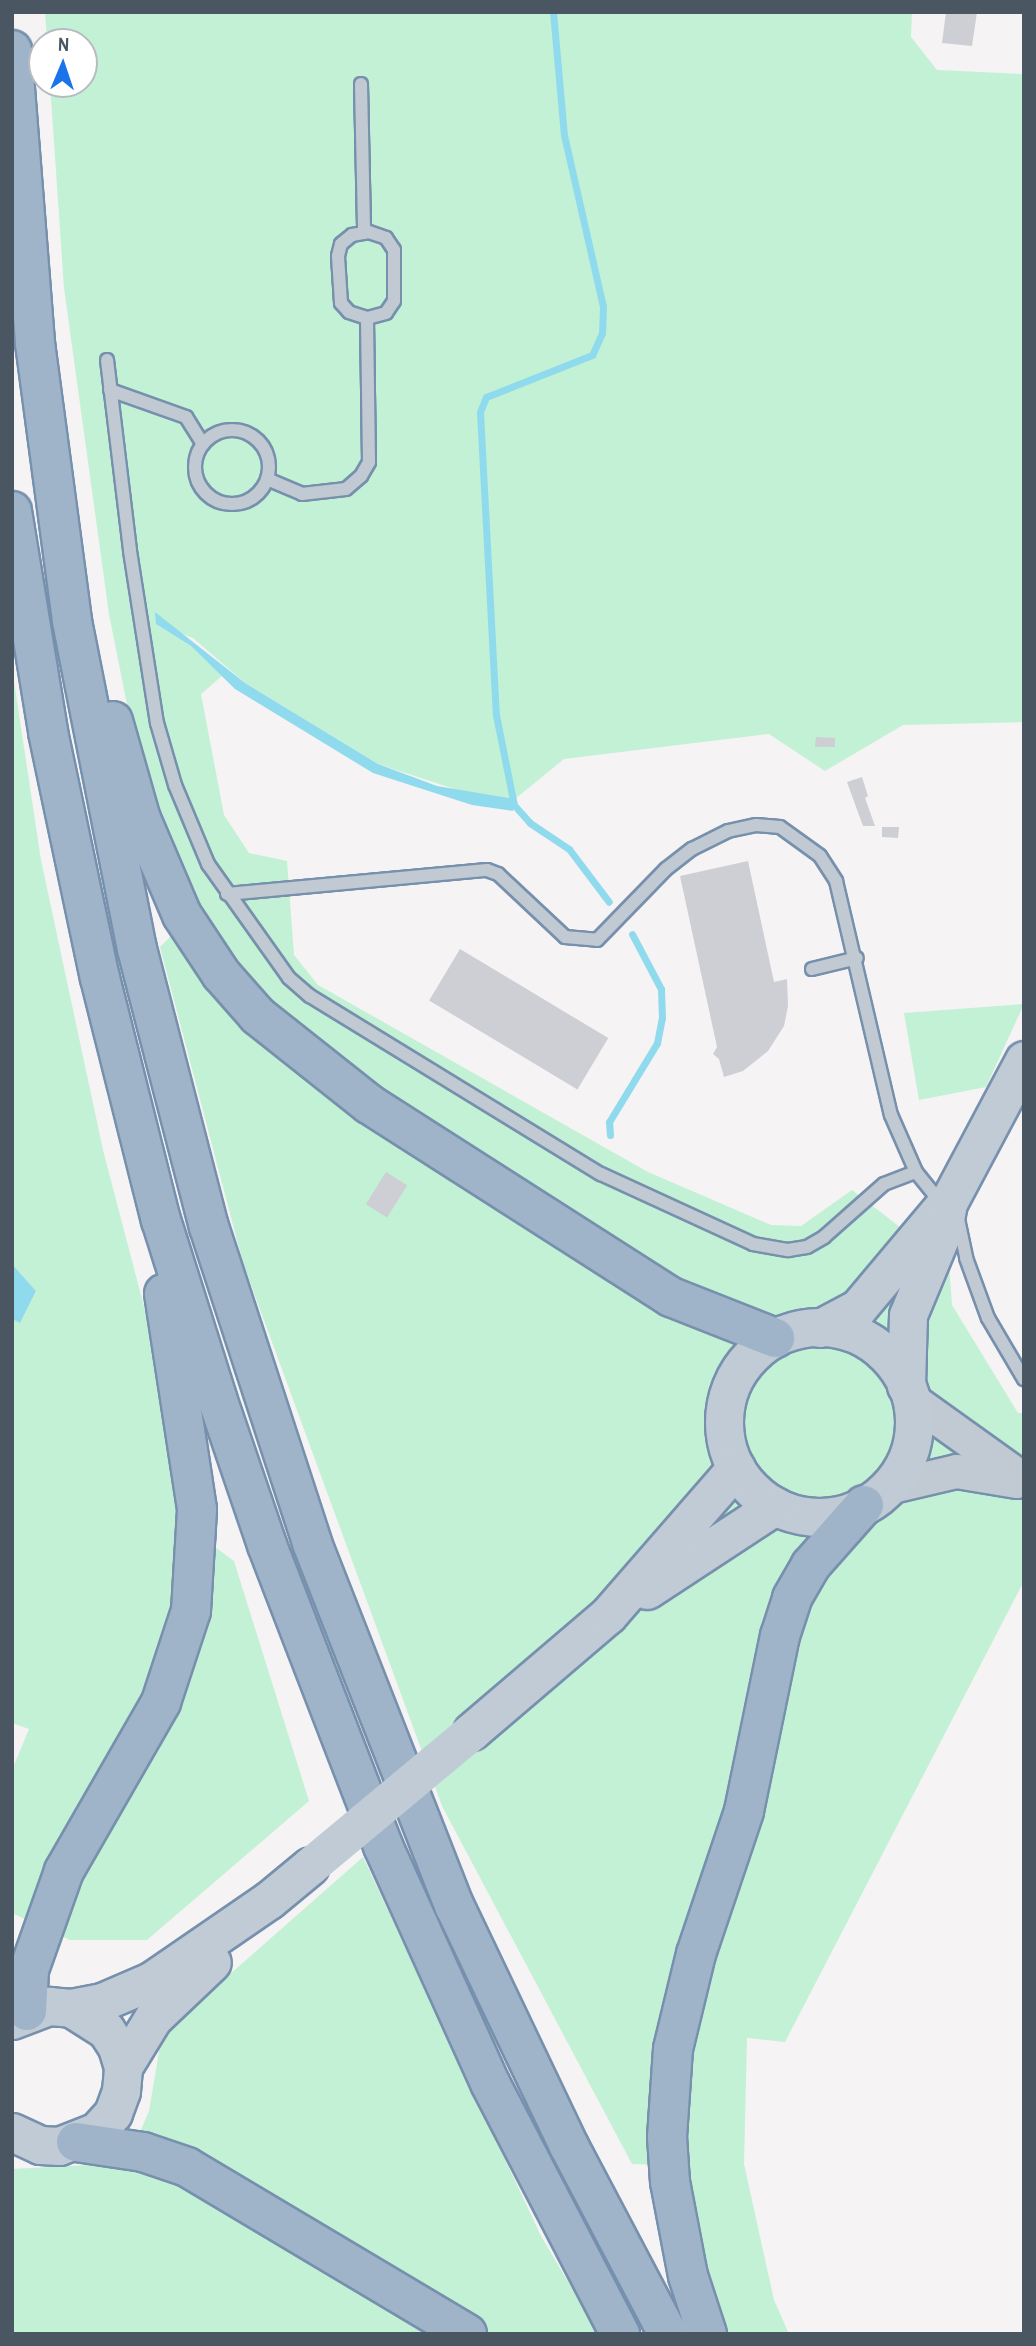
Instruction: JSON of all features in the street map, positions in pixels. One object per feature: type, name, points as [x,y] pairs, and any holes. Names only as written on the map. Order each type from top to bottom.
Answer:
[{"type":"highway","points":[[12,50],[34,343],[52,488],[88,711],[158,1041],[209,1227],[280,1450],[359,1669],[456,1907],[569,2146],[668,2334]]},
{"type":"highway","points":[[52,488],[76,524],[107,696],[141,819],[182,915],[221,974],[286,1041],[369,1104],[671,1297],[775,1338]]},
{"type":"highway","points":[[12,511],[67,824],[161,1220],[267,1545],[383,1846],[490,2083],[620,2334]]},
{"type":"highway","points":[[20,2015],[29,1970],[64,1871],[161,1702],[191,1611],[197,1509],[156,1259],[161,1220]]},
{"type":"highway","points":[[707,2334],[688,2276],[670,2182],[667,2137],[673,2049],[695,1954],[744,1811],[780,1636],[792,1598],[811,1565],[876,1496]]},
{"type":"highway","points":[[76,2142],[143,2152],[187,2167],[467,2334]]},
{"type":"main road","points":[[948,1203],[922,1228],[889,1275],[858,1308],[820,1328],[775,1338],[747,1361],[730,1391],[724,1432],[736,1468],[750,1487],[775,1506],[816,1517],[876,1496],[910,1449],[914,1427],[909,1392],[908,1315],[943,1231],[948,1203],[1024,1060]]},
{"type":"main road","points":[[820,1328],[869,1342],[892,1362],[909,1392]]},
{"type":"main road","points":[[608,1615],[736,1468]]},
{"type":"main road","points":[[20,2015],[102,2002],[151,1981],[269,1900],[608,1615],[775,1506]]},
{"type":"main road","points":[[122,2067],[153,2018],[269,1900]]},
{"type":"main road","points":[[16,2140],[59,2146],[76,2142],[97,2131],[113,2113],[121,2091],[122,2067],[106,2030],[71,2008]]},
{"type":"street","points":[[909,1392],[1024,1482]]},
{"type":"street","points":[[876,1496],[957,1471],[1024,1482]]},
{"type":"lane","points":[[361,84],[364,233]]},
{"type":"lane","points":[[364,233],[386,238],[394,250],[394,301],[387,313],[367,318],[349,312],[341,303],[338,256],[341,244],[352,235],[364,233]]},
{"type":"lane","points":[[267,479],[302,494],[346,489],[361,477],[369,462],[367,318]]},
{"type":"lane","points":[[107,360],[157,723],[192,833],[227,894],[289,978],[310,996],[601,1174],[753,1244],[788,1250],[807,1247],[824,1237],[884,1184],[916,1172]]},
{"type":"lane","points":[[110,390],[186,417],[203,443]]},
{"type":"lane","points":[[225,431],[250,435],[266,454],[267,479],[252,498],[230,504],[219,502],[201,487],[196,477],[197,454],[203,443],[225,431]]},
{"type":"lane","points":[[227,894],[487,870],[498,874],[565,937],[597,940],[666,869],[692,849],[729,831],[756,825],[780,827],[820,856],[836,881],[857,958],[891,1115],[916,1172],[934,1194],[948,1203],[959,1222],[966,1258],[988,1318],[1024,1379]]},
{"type":"lane","points":[[812,969],[857,958]]},
{"type":"green space","points":[[45,12],[912,12],[911,37],[937,70],[1024,74],[1024,722],[903,725],[825,771],[769,734],[564,759],[515,799],[473,795],[378,764],[245,683],[193,638],[156,624],[191,646],[222,676],[201,694],[224,815],[249,853],[287,861],[294,955],[318,985],[648,1172],[771,1225],[801,1226],[852,1190],[949,1265],[952,1305],[1018,1413],[1024,1413],[1024,1581],[785,2042],[747,2038],[744,2164],[774,2300],[789,2334],[726,2334],[713,2309],[687,2166],[632,2164],[442,1806],[243,1263],[160,947],[199,908],[169,847],[133,735],[109,614],[64,288],[51,98],[98,98],[98,28],[46,28]]},
{"type":"green space","points":[[12,668],[41,860],[103,1150],[154,1345],[181,1522],[234,1561],[309,1801],[147,1940],[70,1940],[12,1913],[12,1770],[29,1729],[12,1723],[12,1319],[20,1323],[36,1291],[12,1264]]},
{"type":"green space","points":[[1024,1004],[986,1087],[919,1100],[904,1013]]},
{"type":"green space","points":[[363,1857],[541,2236],[599,2334],[12,2334],[12,2169],[127,2163],[149,2111],[162,2034]]},
{"type":"water","points":[[155,612],[245,683],[378,764],[437,786],[515,799],[513,811],[472,805],[373,773],[235,689],[191,646],[156,624]]},
{"type":"water","points":[[12,1264],[36,1291],[20,1323],[12,1319]]},
{"type":"building","points":[[946,12],[977,12],[972,46],[942,43]]},
{"type":"building","points":[[816,737],[835,738],[835,747],[815,747]]},
{"type":"building","points":[[862,777],[868,796],[865,798],[875,826],[863,826],[847,782]]},
{"type":"building","points":[[882,827],[899,827],[898,838],[882,837]]},
{"type":"building","points":[[748,861],[774,982],[787,979],[788,1006],[784,1026],[768,1051],[743,1071],[724,1077],[719,1059],[713,1054],[717,1047],[680,876]]},
{"type":"building","points":[[460,949],[608,1038],[577,1090],[429,1000]]},
{"type":"building","points":[[386,1172],[407,1185],[387,1217],[366,1204]]},
{"type":"waterway","points":[[553,12],[564,135],[603,306],[602,333],[592,355],[486,397],[480,412],[496,715],[514,805],[530,823],[569,849],[609,902]]},
{"type":"waterway","points":[[610,1135],[609,1122],[657,1043],[662,1018],[661,989],[632,934]]}]
